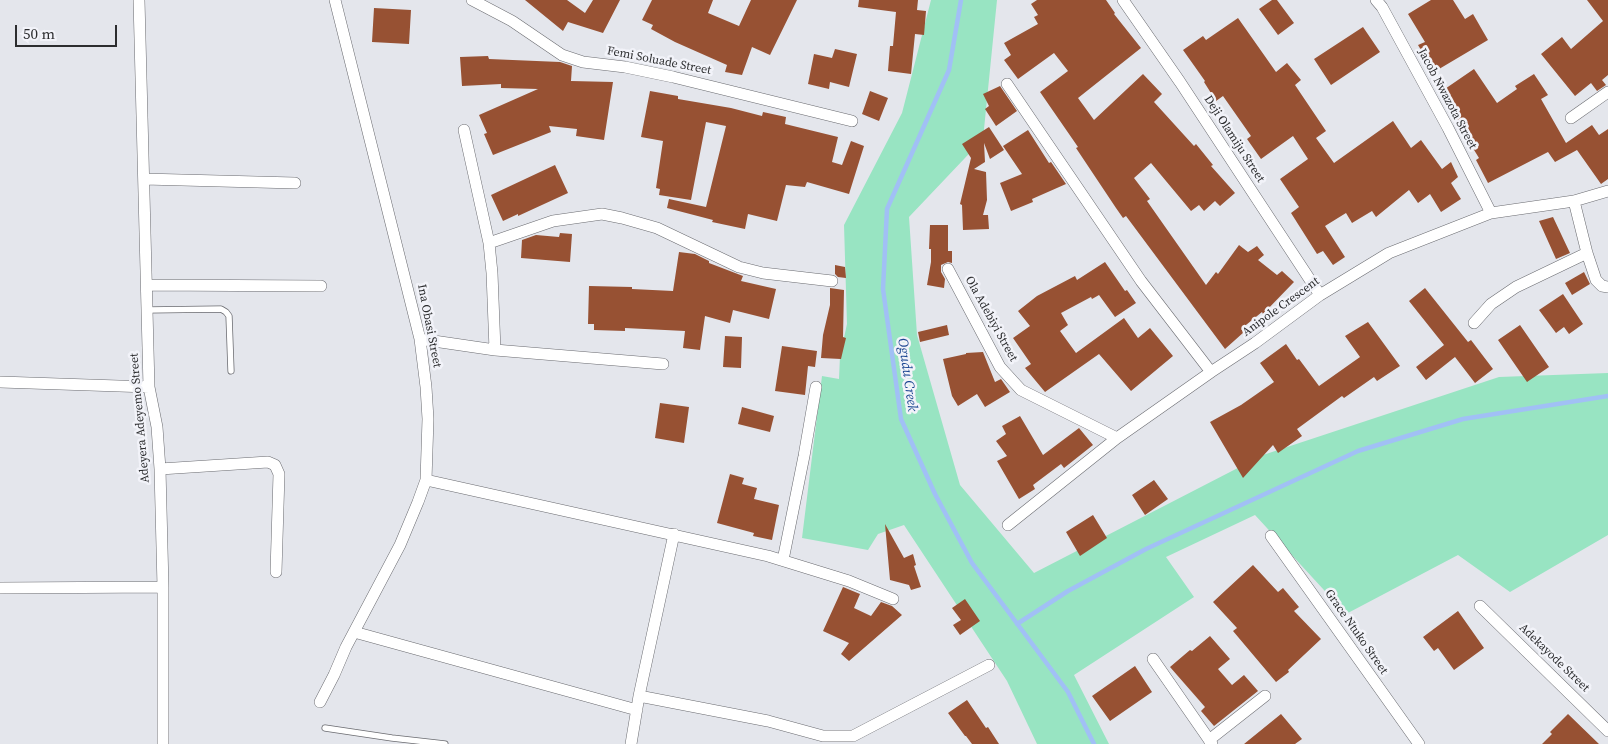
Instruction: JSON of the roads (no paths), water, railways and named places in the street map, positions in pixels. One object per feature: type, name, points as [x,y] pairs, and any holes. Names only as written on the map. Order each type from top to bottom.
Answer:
[{"type":"street","name":"Adeyera Adeyemo Street","points":[[139,0],[149,387],[157,428],[160,469],[163,587],[163,744]]},
{"type":"street","name":"Ina Obasi Street","points":[[320,702],[400,544],[426,480],[428,420],[420,339],[335,0]]},
{"type":"street","name":"Femi Soluade Street","points":[[472,0],[512,22],[562,55],[583,62],[625,67],[673,77],[852,121]]},
{"type":"street","name":"Deji Olamiju Street","points":[[1123,0],[1180,82],[1320,295]]},
{"type":"street","name":"Jacob Nwazota Street","points":[[1376,0],[1382,7],[1448,128],[1491,213]]},
{"type":"street","points":[[1007,84],[1141,281],[1211,372]]},
{"type":"street","points":[[1571,118],[1608,92]]},
{"type":"street","points":[[464,130],[489,243],[495,350]]},
{"type":"street","points":[[144,179],[295,183]]},
{"type":"street","name":"Anipole Crescent","points":[[1008,525],[1117,438],[1255,343],[1320,295],[1389,253],[1491,213],[1574,201],[1608,191]]},
{"type":"street","points":[[1574,201],[1596,280],[1602,286],[1608,287]]},
{"type":"street","points":[[489,243],[553,221],[602,214],[657,228],[739,267],[763,274],[832,281]]},
{"type":"street","points":[[1474,323],[1491,304],[1516,287],[1587,253]]},
{"type":"street","name":"Ola Adebiyi Street","points":[[948,269],[1000,367],[1021,390],[1117,438]]},
{"type":"street","points":[[146,285],[321,286]]},
{"type":"street","points":[[420,339],[495,350],[664,364]]},
{"type":"street","points":[[0,382],[149,387]]},
{"type":"street","points":[[783,560],[816,387]]},
{"type":"street","points":[[160,469],[268,462],[275,465],[279,474],[276,572]]},
{"type":"street","points":[[426,480],[674,534],[783,560],[849,581],[893,599]]},
{"type":"street","points":[[631,744],[639,696],[674,534]]},
{"type":"street","name":"Grace Ntuko Street","points":[[1271,536],[1418,744]]},
{"type":"street","points":[[0,588],[163,587]]},
{"type":"street","name":"Adekayode Street","points":[[1480,606],[1606,726]]},
{"type":"street","points":[[354,632],[637,710]]},
{"type":"street","points":[[1153,659],[1210,742],[1265,696]]},
{"type":"street","points":[[639,696],[768,721],[823,736],[857,740],[988,665]]},
{"type":"lane","points":[[147,310],[221,309],[226,312],[228,316],[230,371]]},
{"type":"lane","points":[[325,728],[445,744]]},
{"type":"waterway","name":"Ogudu Creek","points":[[961,0],[949,70],[887,209],[883,289],[901,419],[935,494],[972,563],[1068,692],[1094,744]]},
{"type":"waterway","points":[[1017,624],[1068,591],[1146,549],[1358,451],[1463,419],[1608,396]]}]
